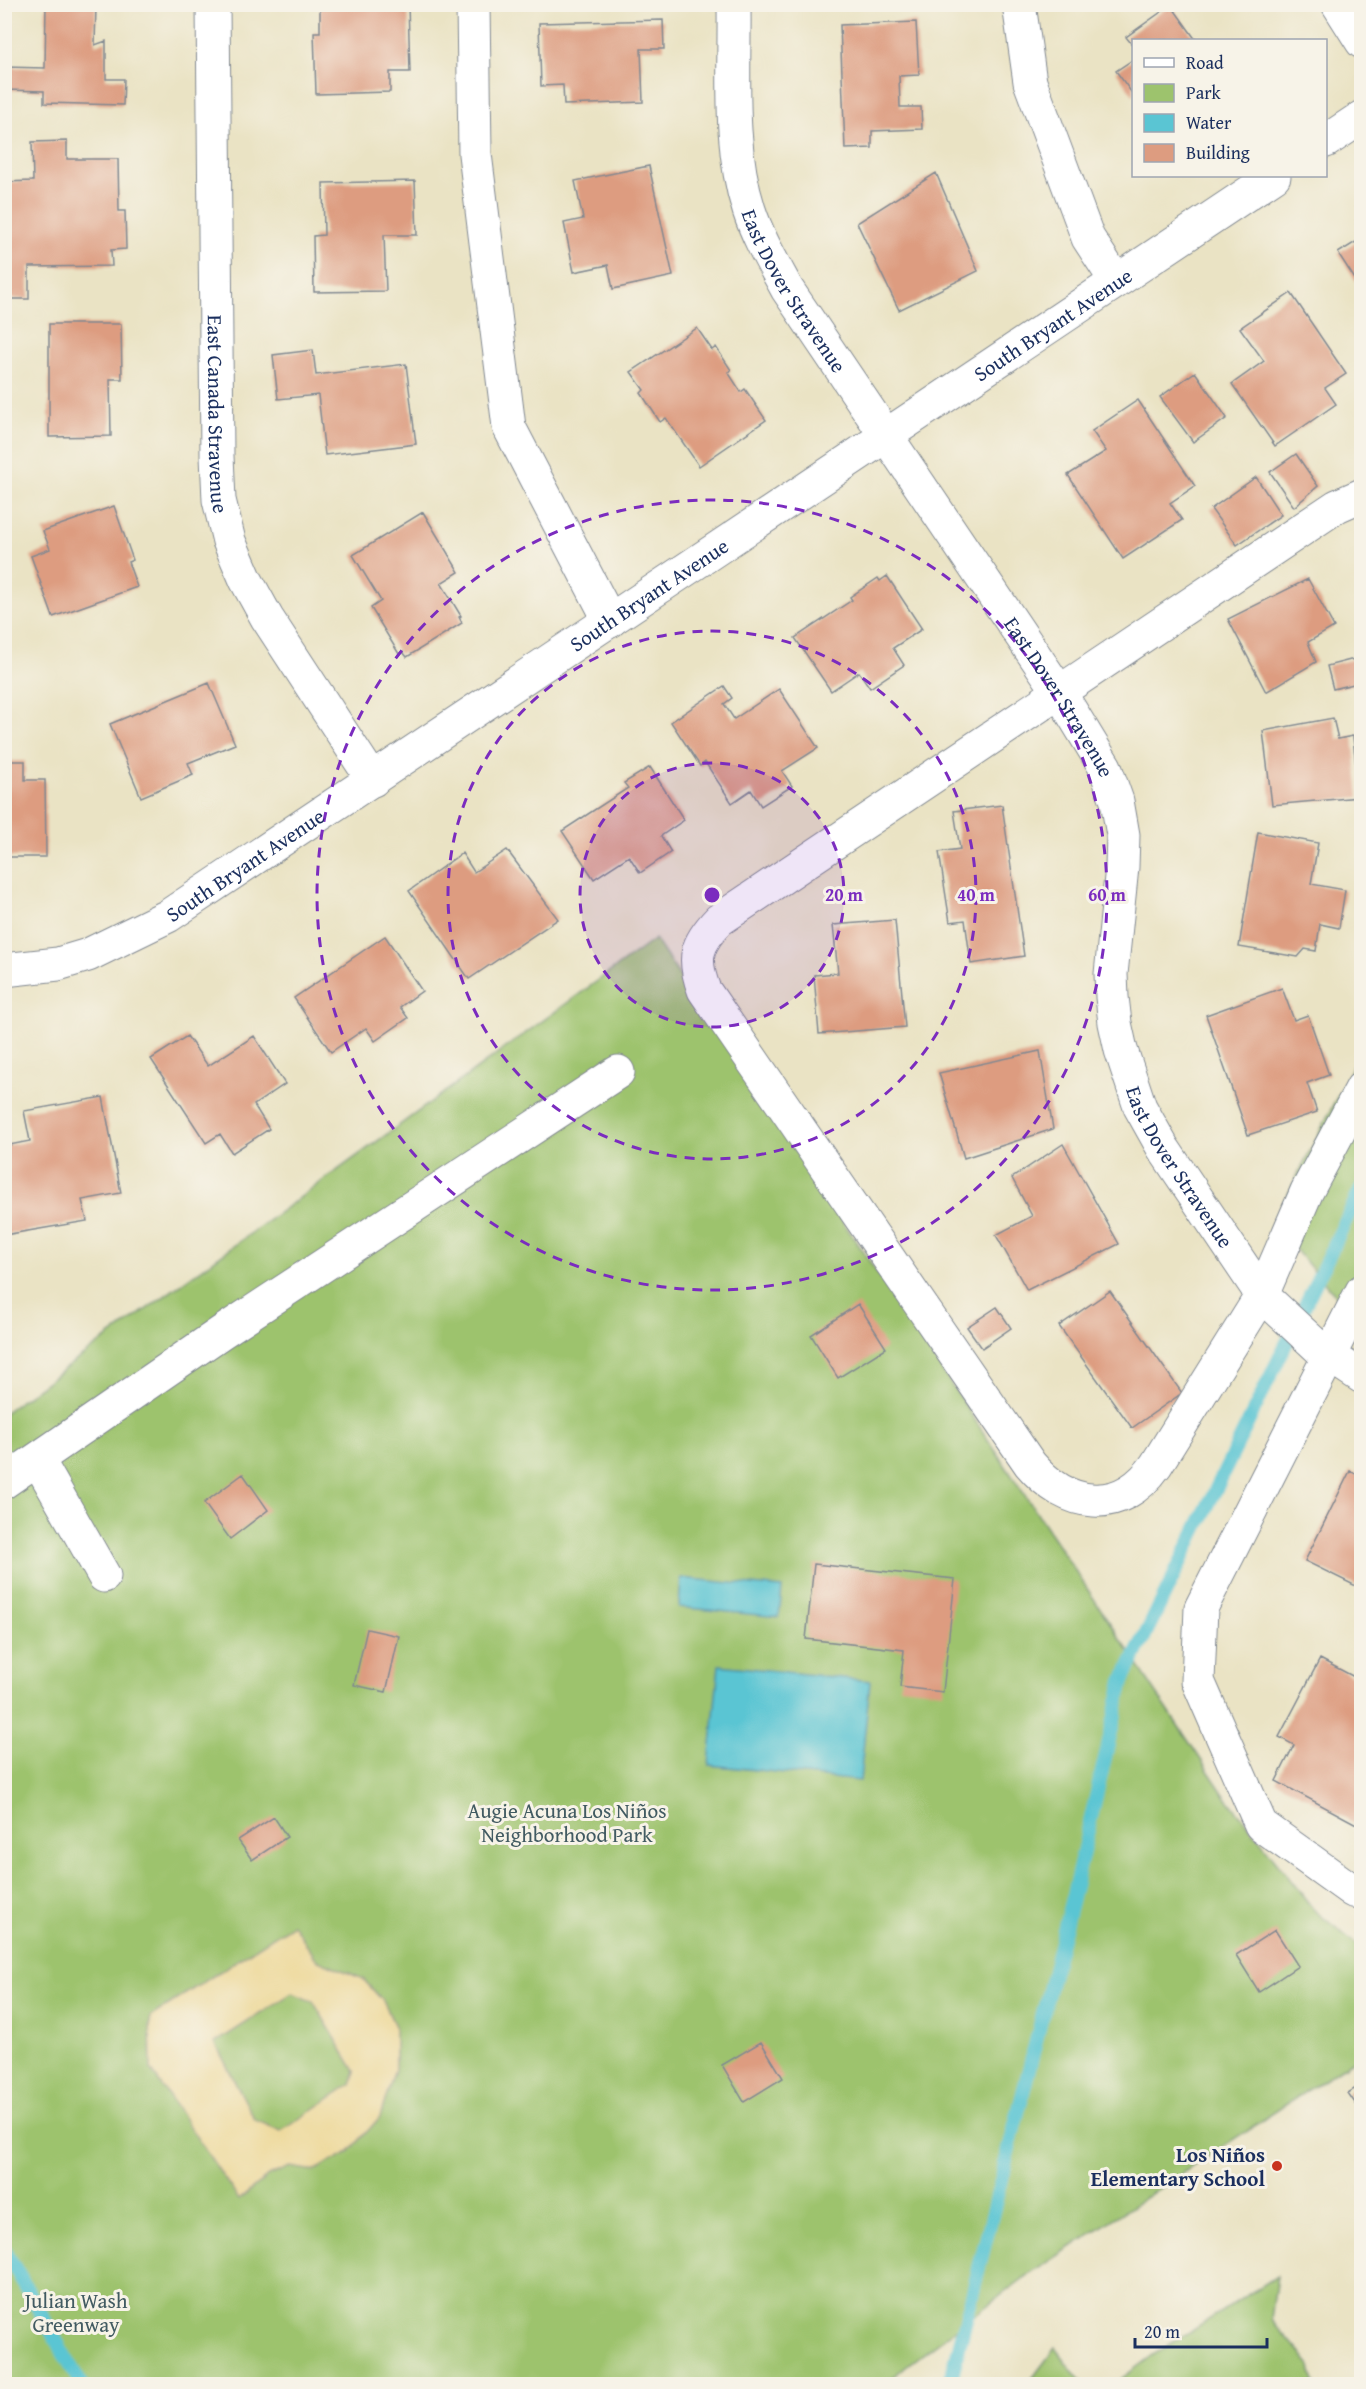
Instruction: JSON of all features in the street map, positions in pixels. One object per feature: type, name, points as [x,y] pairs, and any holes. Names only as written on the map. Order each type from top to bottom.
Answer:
[{"type":"street","name":"East Canada Stravenue","points":[[213,4],[219,500],[229,541],[246,580],[267,618],[373,780]]},
{"type":"street","points":[[473,4],[475,154],[509,427],[610,621]]},
{"type":"street","name":"East Dover Stravenue","points":[[734,4],[736,136],[740,172],[749,210],[765,249],[787,289],[1060,693],[1105,767],[1118,801],[1123,835],[1111,986],[1115,1023],[1140,1107],[1163,1148],[1262,1295],[1330,1356],[1362,1377]]},
{"type":"street","points":[[1019,4],[1030,82],[1088,238],[1116,281]]},
{"type":"street","points":[[1338,4],[1362,42]]},
{"type":"street","points":[[1327,140],[1362,117]]},
{"type":"street","name":"South Bryant Avenue","points":[[4,970],[58,964],[88,955],[168,916],[1272,177]]},
{"type":"street","points":[[1362,495],[1337,506],[719,920],[703,937],[697,956],[698,973],[704,990],[1030,1464],[1047,1482],[1065,1492],[1088,1499],[1114,1498],[1125,1494],[1147,1478],[1262,1295],[1307,1191],[1362,1088]]},
{"type":"street","points":[[4,1482],[222,1332],[618,1072]]},
{"type":"street","points":[[1362,1291],[1201,1608],[1198,1681],[1261,1825],[1353,1891],[1362,1892]]},
{"type":"street","points":[[38,1460],[104,1576]]},
{"type":"green space","name":"Augie Acuna Los Niños Neighborhood Park","points":[[655,939],[1223,1793],[1314,1910],[1361,1948],[1361,2055],[1024,2278],[883,2384],[5,2384],[4,1413]]},
{"type":"green space","points":[[1361,1050],[1361,1325],[1273,1224]]},
{"type":"green space","points":[[1277,2276],[1271,2319],[1311,2365],[1314,2384],[1114,2384],[1153,2355]]},
{"type":"green space","points":[[1055,2348],[1083,2384],[1028,2384]]},
{"type":"sand","points":[[293,1924],[316,1959],[363,1979],[383,2001],[395,2026],[395,2069],[380,2117],[349,2152],[314,2171],[290,2167],[268,2176],[239,2200],[151,2070],[150,2017]],"holes":[[[292,1993],[313,2001],[355,2071],[351,2084],[281,2131],[255,2120],[215,2043]]]},
{"type":"water","points":[[681,1578],[782,1588],[779,1617],[679,1607]]},
{"type":"water","points":[[719,1665],[870,1681],[860,1781],[709,1765]]},
{"type":"building","points":[[46,4],[96,5],[95,45],[106,41],[106,79],[124,79],[123,105],[44,103],[44,91],[4,90],[4,67],[45,68]]},
{"type":"building","points":[[320,4],[408,4],[410,72],[390,72],[390,92],[316,94],[314,32],[320,32]]},
{"type":"building","points":[[1171,5],[1195,39],[1132,39],[1132,44],[1126,37]]},
{"type":"building","points":[[663,20],[664,49],[641,49],[643,102],[564,105],[563,85],[541,86],[539,23]]},
{"type":"building","points":[[916,22],[919,75],[899,76],[900,107],[921,107],[922,129],[872,131],[872,148],[845,149],[840,25]]},
{"type":"building","points":[[1132,60],[1132,93],[1116,71]]},
{"type":"building","points":[[67,141],[67,159],[118,159],[119,211],[125,211],[126,249],[111,250],[112,266],[29,267],[29,299],[4,299],[4,182],[33,181],[32,142]]},
{"type":"building","points":[[649,166],[673,276],[613,289],[608,265],[574,272],[564,223],[583,219],[575,181]]},
{"type":"building","points":[[936,173],[978,271],[899,310],[857,223]]},
{"type":"building","points":[[415,181],[417,235],[384,235],[386,291],[314,292],[313,236],[324,235],[323,183]]},
{"type":"building","points":[[1362,238],[1362,290],[1338,253]]},
{"type":"building","points":[[1291,293],[1346,374],[1325,388],[1336,404],[1275,446],[1232,384],[1264,361],[1240,328]]},
{"type":"building","points":[[49,324],[121,324],[122,379],[110,379],[111,436],[49,437]]},
{"type":"building","points":[[697,328],[712,350],[716,347],[731,370],[728,372],[741,392],[745,389],[766,420],[699,466],[666,418],[660,422],[641,393],[644,390],[631,372]]},
{"type":"building","points":[[313,350],[316,375],[406,364],[416,444],[325,455],[318,395],[278,399],[273,355]]},
{"type":"building","points":[[1195,372],[1227,418],[1193,442],[1160,397]]},
{"type":"building","points":[[1138,400],[1195,486],[1170,503],[1182,520],[1123,559],[1068,475],[1106,451],[1092,431]]},
{"type":"building","points":[[1296,454],[1318,486],[1294,507],[1270,472]]},
{"type":"building","points":[[1256,477],[1281,515],[1237,545],[1211,509]]},
{"type":"building","points":[[114,506],[133,560],[128,562],[137,587],[53,617],[31,556],[50,549],[43,531]]},
{"type":"building","points":[[423,512],[459,572],[441,583],[461,616],[459,617],[462,623],[407,657],[403,652],[399,654],[371,608],[381,601],[353,555]]},
{"type":"building","points":[[887,576],[922,629],[893,648],[904,665],[870,688],[859,672],[831,691],[795,638],[852,600],[850,597],[878,578],[880,581]]},
{"type":"building","points":[[1308,579],[1334,627],[1308,642],[1316,662],[1266,692],[1228,619]]},
{"type":"building","points":[[1362,657],[1362,682],[1333,689],[1327,666]]},
{"type":"building","points":[[209,683],[235,744],[188,763],[193,775],[141,797],[110,724]]},
{"type":"building","points":[[724,686],[732,698],[724,704],[734,719],[779,689],[818,748],[782,771],[792,786],[761,806],[751,790],[732,803],[705,762],[700,766],[671,722]]},
{"type":"building","points":[[1333,718],[1338,739],[1353,736],[1359,797],[1272,805],[1263,731]]},
{"type":"building","points":[[4,761],[25,761],[25,780],[45,780],[46,857],[4,857]]},
{"type":"building","points":[[650,767],[684,820],[661,836],[671,852],[640,873],[629,856],[594,879],[562,831],[628,788],[624,783]]},
{"type":"building","points":[[1002,805],[1024,956],[971,964],[965,920],[950,922],[939,852],[960,849],[954,811]]},
{"type":"building","points":[[1258,832],[1318,843],[1311,884],[1345,890],[1339,928],[1320,924],[1316,951],[1305,949],[1298,957],[1239,947]]},
{"type":"building","points":[[507,850],[558,919],[469,979],[409,891],[462,853],[474,872]]},
{"type":"building","points":[[895,920],[905,1027],[819,1034],[814,975],[838,973],[833,925]]},
{"type":"building","points":[[385,936],[422,991],[400,1007],[408,1018],[375,1041],[366,1028],[331,1052],[294,998]]},
{"type":"building","points":[[1282,988],[1294,1020],[1308,1015],[1329,1075],[1307,1083],[1317,1112],[1248,1135],[1206,1015]]},
{"type":"building","points":[[187,1036],[208,1066],[254,1036],[285,1084],[254,1105],[269,1129],[232,1153],[220,1134],[206,1143],[151,1059]]},
{"type":"building","points":[[1040,1051],[1053,1129],[964,1158],[939,1073]]},
{"type":"building","points":[[103,1097],[121,1193],[82,1200],[87,1221],[4,1235],[4,1146],[30,1141],[24,1111]]},
{"type":"building","points":[[1063,1144],[1119,1244],[1027,1290],[996,1235],[1032,1216],[1012,1178]]},
{"type":"building","points":[[1110,1291],[1182,1393],[1132,1428],[1059,1326]]},
{"type":"building","points":[[858,1304],[886,1348],[838,1378],[811,1335]]},
{"type":"building","points":[[997,1307],[1011,1328],[982,1348],[967,1327]]},
{"type":"building","points":[[1350,1471],[1362,1477],[1362,1589],[1305,1561]]},
{"type":"building","points":[[243,1474],[268,1510],[230,1539],[204,1503]]},
{"type":"building","points":[[814,1564],[955,1579],[943,1692],[900,1687],[904,1650],[806,1639]]},
{"type":"building","points":[[367,1629],[399,1636],[386,1692],[354,1685]]},
{"type":"building","points":[[1320,1659],[1362,1681],[1360,1826],[1276,1781],[1294,1745],[1279,1737]]},
{"type":"building","points":[[274,1817],[287,1837],[252,1860],[238,1840]]},
{"type":"building","points":[[1275,1930],[1298,1966],[1259,1992],[1236,1955]]},
{"type":"building","points":[[761,2042],[783,2078],[744,2102],[722,2065]]},
{"type":"building","points":[[1362,2084],[1362,2113],[1348,2093]]},
{"type":"waterway","points":[[947,2384],[952,2375],[1076,1882],[1123,1681],[1362,1187]]},
{"type":"waterway","points":[[4,2249],[81,2384]]},
{"type":"place","name":"Los Niños Elementary School","points":[[1277,2166]]},
{"type":"park label","name":"Julian Wash Greenway","points":[[76,2312]]}]
